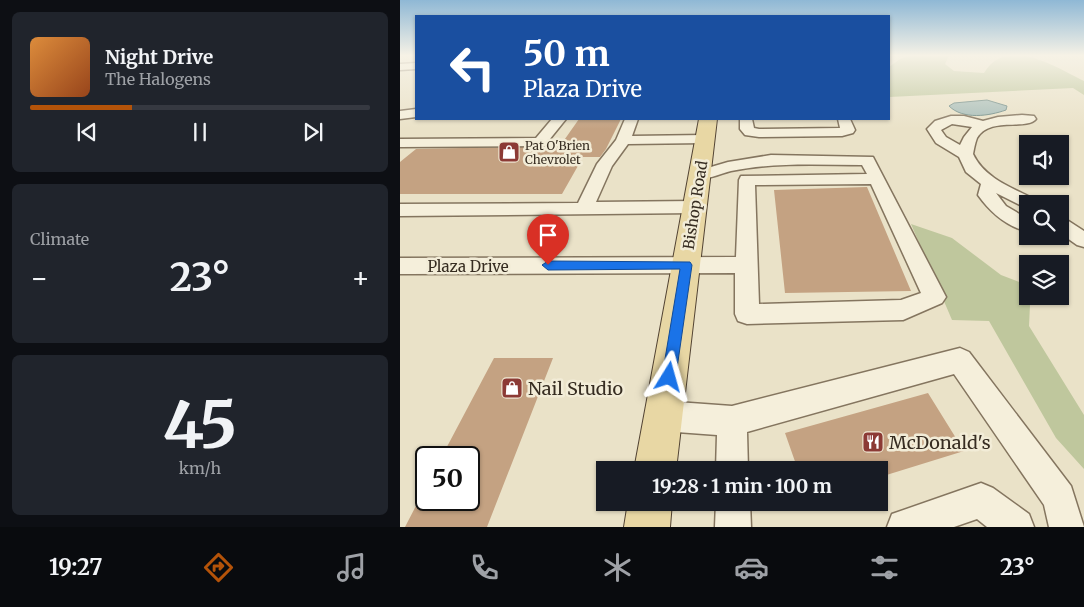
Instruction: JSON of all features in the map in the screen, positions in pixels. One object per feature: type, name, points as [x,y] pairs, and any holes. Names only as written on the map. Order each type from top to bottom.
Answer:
[{"type":"main road","name":"Bishop Road","points":[[656,461],[708,120]]},
{"type":"main road","points":[[647,527],[649,511]]},
{"type":"street","points":[[400,115],[415,114]]},
{"type":"street","points":[[965,154],[972,135],[984,126],[1007,120],[1029,119]]},
{"type":"street","points":[[402,144],[540,142],[558,120]]},
{"type":"street","points":[[584,208],[605,164],[613,156],[623,140],[631,120]]},
{"type":"street","points":[[746,120],[747,129],[750,132],[759,133],[842,132],[848,130],[844,120]]},
{"type":"street","points":[[984,126],[955,120],[942,122],[934,130],[941,140],[965,154],[972,168],[990,183],[1019,198]]},
{"type":"street","points":[[623,140],[704,145],[723,158],[747,163]]},
{"type":"street","points":[[700,175],[747,163],[771,160],[868,160],[934,297],[904,310],[747,314],[747,180],[877,179]]},
{"type":"street","points":[[990,183],[987,195],[994,206],[1019,222]]},
{"type":"street","points":[[400,210],[695,207]]},
{"type":"street","name":"Plaza Drive","points":[[400,266],[746,265]]},
{"type":"street","points":[[663,416],[732,421],[960,360],[1059,498],[1067,527]]},
{"type":"street","points":[[732,421],[732,461]]},
{"type":"street","points":[[905,527],[981,500],[1016,527]]},
{"type":"street","points":[[733,511],[733,527]]},
{"type":"green space","points":[[890,80],[1081,80],[1084,81],[1084,95],[1073,88],[890,97]]},
{"type":"green space","points":[[911,224],[952,238],[1001,275],[1019,282],[1019,305],[1030,305],[1029,326],[1084,415],[1084,469],[1056,438],[989,321],[952,320]]},
{"type":"water","points":[[987,100],[1007,106],[1006,110],[992,114],[969,115],[949,106],[954,103]]},
{"type":"building","name":"Pat O'Brien Chevrolet","points":[[578,120],[620,120],[600,157],[583,157],[562,194],[400,194],[400,162],[416,149],[560,146]]},
{"type":"building","points":[[867,187],[911,291],[785,293],[774,190]]},
{"type":"building","points":[[494,358],[553,358],[487,527],[405,527],[415,508],[415,511],[480,511],[480,446],[447,446]]},
{"type":"building","name":"McDonald's","points":[[928,393],[964,451],[888,475],[888,461],[795,461],[785,433]]},
{"type":"place","name":"Pat O'Brien Chevrolet","points":[[509,152]]},
{"type":"place","name":"Nail Studio","points":[[512,388]]},
{"type":"place","name":"McDonald's","points":[[873,442]]},
{"type":"route","points":[[548,265],[686,265],[669,377]]}]
